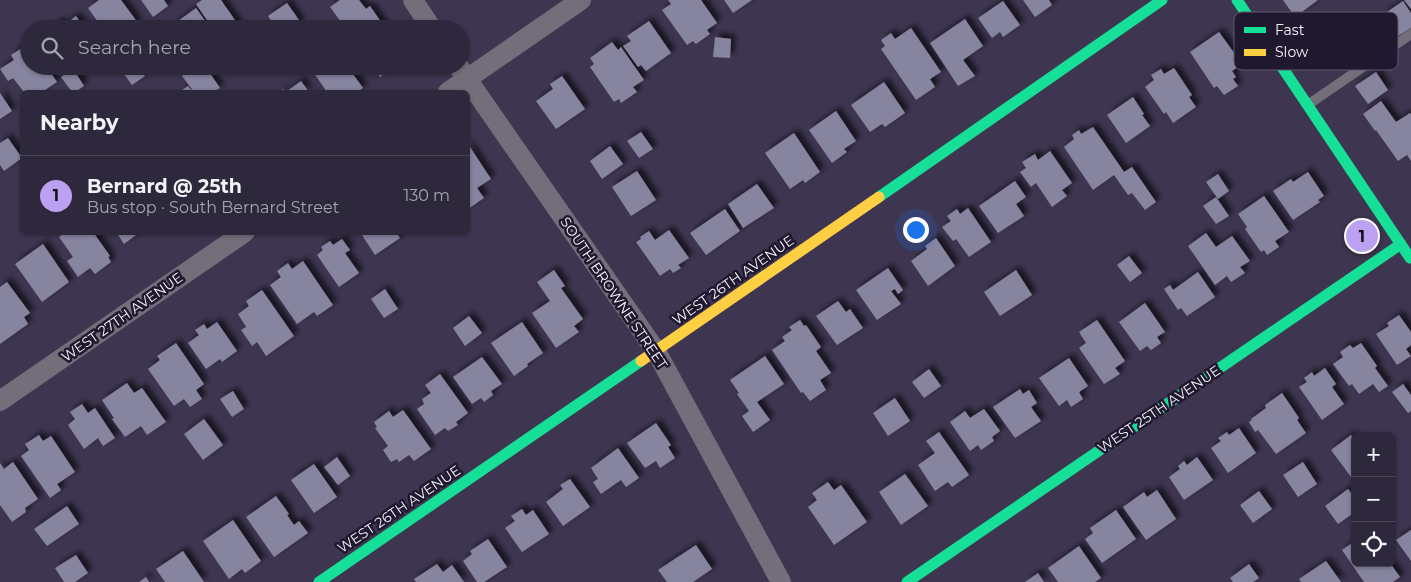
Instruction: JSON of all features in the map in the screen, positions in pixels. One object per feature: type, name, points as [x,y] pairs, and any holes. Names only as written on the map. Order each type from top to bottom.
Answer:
[{"type":"street","points":[[413,0],[426,20]]},
{"type":"street","points":[[470,68],[581,0]]},
{"type":"street","name":"WEST 26TH AVENUE","points":[[319,582],[1162,0]]},
{"type":"street","points":[[1237,0],[1245,12]]},
{"type":"street","points":[[1283,70],[1408,246]]},
{"type":"street","points":[[449,90],[461,75]]},
{"type":"street","name":"SOUTH BROWNE STREET","points":[[463,75],[656,351],[781,582]]},
{"type":"street","name":"WEST 27TH AVENUE","points":[[0,401],[241,235]]},
{"type":"street","name":"WEST 25TH AVENUE","points":[[907,582],[1408,246]]},
{"type":"lane","points":[[1398,43],[1411,34]]},
{"type":"lane","points":[[1307,106],[1359,70]]},
{"type":"building","points":[[99,0],[121,0],[136,20],[97,20],[88,8]]},
{"type":"building","points":[[141,0],[164,0],[168,6],[153,17]]},
{"type":"building","points":[[202,0],[221,0],[235,20],[207,20],[196,4]]},
{"type":"building","points":[[340,0],[359,0],[366,9],[370,6],[380,20],[339,20],[330,7]]},
{"type":"building","points":[[668,0],[701,0],[717,23],[707,30],[710,34],[696,44],[693,41],[687,45],[662,10],[671,4]]},
{"type":"building","points":[[724,0],[752,0],[733,13]]},
{"type":"building","points":[[1023,0],[1049,0],[1052,5],[1035,17]]},
{"type":"building","points":[[1283,0],[1318,0],[1302,12],[1291,12]]},
{"type":"building","points":[[1404,0],[1411,0],[1411,9]]},
{"type":"building","points":[[1003,1],[1020,25],[1003,37],[1000,32],[992,38],[978,18]]},
{"type":"building","points":[[1403,1],[1411,13],[1411,28],[1398,36],[1398,12],[1387,12]]},
{"type":"building","points":[[287,3],[299,20],[270,20],[268,16]]},
{"type":"building","points":[[196,8],[205,20],[180,20]]},
{"type":"building","points":[[76,16],[79,20],[71,20]]},
{"type":"building","points":[[965,19],[983,46],[963,60],[975,76],[958,86],[930,43]]},
{"type":"building","points":[[649,21],[671,53],[646,71],[641,65],[638,67],[623,46],[631,41],[627,36]]},
{"type":"building","points":[[911,28],[941,72],[930,79],[935,87],[916,100],[881,49],[885,46],[881,40],[891,33],[895,39]]},
{"type":"building","points":[[1219,32],[1234,53],[1234,70],[1232,71],[1236,77],[1233,79],[1238,86],[1224,95],[1217,86],[1214,88],[1190,52]]},
{"type":"building","points":[[715,37],[731,39],[730,58],[713,57]]},
{"type":"building","points":[[612,42],[618,50],[621,47],[644,80],[633,87],[637,92],[621,103],[619,99],[614,102],[590,67],[594,64],[590,58]]},
{"type":"building","points":[[20,49],[20,75],[52,75],[57,82],[45,90],[22,90],[13,78],[8,81],[0,69],[14,60],[11,55]]},
{"type":"building","points":[[1174,68],[1192,95],[1189,97],[1196,107],[1173,123],[1166,112],[1164,114],[1145,87],[1154,80],[1151,75],[1161,69],[1164,74]]},
{"type":"building","points":[[1376,72],[1388,90],[1368,104],[1355,86]]},
{"type":"building","points":[[64,75],[77,75],[84,86],[78,90],[71,90],[61,77]]},
{"type":"building","points":[[125,75],[144,75],[145,76],[132,85]]},
{"type":"building","points":[[211,75],[220,88],[216,90],[192,90],[182,76]]},
{"type":"building","points":[[315,75],[354,75],[363,88],[360,90],[326,90]]},
{"type":"building","points":[[562,76],[585,109],[556,129],[536,101],[553,89],[550,84]]},
{"type":"building","points":[[301,81],[308,90],[289,90]]},
{"type":"building","points":[[884,82],[905,113],[885,127],[882,124],[870,132],[851,105]]},
{"type":"building","points":[[188,86],[191,90],[182,90]]},
{"type":"building","points":[[0,93],[12,111],[0,119]]},
{"type":"building","points":[[1133,97],[1150,126],[1126,143],[1107,115]]},
{"type":"building","points":[[1381,101],[1396,122],[1411,114],[1411,161],[1407,155],[1398,161],[1363,114]]},
{"type":"building","points":[[836,111],[856,141],[844,149],[847,152],[832,163],[809,130]]},
{"type":"building","points":[[1093,127],[1124,172],[1132,167],[1156,202],[1145,210],[1132,193],[1128,195],[1114,175],[1093,190],[1064,147],[1074,139],[1072,135],[1079,130],[1081,134]]},
{"type":"building","points":[[641,132],[653,149],[639,158],[627,141]]},
{"type":"building","points":[[794,133],[820,172],[805,183],[803,180],[790,189],[765,153]]},
{"type":"building","points":[[8,138],[20,155],[20,159],[4,171],[0,165],[0,143]]},
{"type":"building","points":[[610,146],[623,164],[602,179],[590,161]]},
{"type":"building","points":[[470,147],[491,179],[477,188],[484,198],[470,208]]},
{"type":"building","points":[[1050,151],[1072,183],[1062,190],[1067,196],[1052,207],[1036,183],[1031,187],[1020,172],[1026,168],[1022,162],[1035,154],[1038,160]]},
{"type":"building","points":[[637,171],[656,200],[631,216],[612,187]]},
{"type":"building","points":[[1308,172],[1324,196],[1318,200],[1320,202],[1293,220],[1273,191],[1291,179],[1293,182]]},
{"type":"building","points":[[1218,174],[1229,191],[1218,199],[1206,182]]},
{"type":"building","points":[[1015,181],[1026,197],[1016,204],[1024,216],[998,233],[979,206]]},
{"type":"building","points":[[757,184],[774,208],[743,228],[728,204]]},
{"type":"building","points":[[1264,196],[1289,232],[1275,241],[1279,247],[1267,255],[1264,250],[1261,252],[1245,229],[1247,227],[1238,214]]},
{"type":"building","points":[[1216,197],[1229,216],[1216,224],[1203,206]]},
{"type":"building","points":[[968,208],[991,242],[969,257],[956,239],[953,241],[942,227],[951,221],[947,216],[957,209],[960,214]]},
{"type":"building","points":[[725,209],[740,231],[706,255],[690,233]]},
{"type":"building","points":[[669,230],[689,258],[678,265],[681,268],[673,273],[670,269],[660,276],[636,242],[649,231],[655,240]]},
{"type":"building","points":[[1206,233],[1216,247],[1232,236],[1250,261],[1240,267],[1245,273],[1231,282],[1227,276],[1215,285],[1188,246]]},
{"type":"building","points":[[61,235],[95,235],[110,256],[108,257],[111,262],[95,274],[90,268],[78,277],[67,261],[73,257],[59,237]]},
{"type":"building","points":[[118,235],[136,235],[124,244]]},
{"type":"building","points":[[362,235],[398,235],[400,238],[375,255]]},
{"type":"building","points":[[936,238],[955,266],[928,286],[911,261],[927,249],[925,246]]},
{"type":"building","points":[[342,239],[350,250],[345,253],[359,273],[339,287],[317,255],[323,250],[321,247],[330,241],[333,245]]},
{"type":"building","points":[[43,244],[69,282],[42,302],[15,264]]},
{"type":"building","points":[[1129,256],[1142,273],[1130,282],[1117,265]]},
{"type":"building","points":[[303,261],[333,305],[317,316],[314,312],[297,324],[270,285],[281,277],[277,271],[288,263],[292,269]]},
{"type":"building","points":[[888,268],[903,290],[898,294],[895,289],[891,291],[901,304],[877,320],[856,290]]},
{"type":"building","points":[[554,270],[565,286],[561,288],[583,319],[574,326],[579,332],[556,348],[532,313],[550,301],[537,282]]},
{"type":"building","points":[[1016,270],[1032,295],[1000,316],[984,292]]},
{"type":"building","points":[[1198,272],[1215,297],[1187,316],[1181,308],[1178,310],[1164,289],[1170,285],[1173,290]]},
{"type":"building","points":[[7,282],[30,313],[24,317],[28,324],[0,344],[0,287]]},
{"type":"building","points":[[385,289],[398,309],[384,318],[371,299]]},
{"type":"building","points":[[262,290],[294,336],[266,356],[257,342],[252,346],[241,330],[246,327],[238,314],[249,306],[246,301]]},
{"type":"building","points":[[838,301],[846,312],[850,309],[863,328],[837,345],[816,316]]},
{"type":"building","points":[[1145,303],[1165,332],[1157,337],[1161,343],[1151,350],[1147,346],[1140,351],[1119,322]]},
{"type":"building","points":[[1399,315],[1411,332],[1411,345],[1406,349],[1411,356],[1397,365],[1376,334],[1389,326],[1387,323]]},
{"type":"building","points":[[469,316],[482,333],[465,346],[453,328]]},
{"type":"building","points":[[800,320],[804,326],[806,325],[821,347],[816,351],[831,373],[820,380],[826,390],[810,401],[803,392],[801,393],[772,350],[785,341],[782,337],[792,330],[789,327]]},
{"type":"building","points":[[1097,320],[1125,361],[1115,368],[1120,374],[1104,384],[1079,348],[1086,343],[1079,332]]},
{"type":"building","points":[[217,322],[237,351],[222,362],[220,359],[206,369],[188,343],[199,335],[195,330],[204,324],[207,329]]},
{"type":"building","points":[[522,322],[543,353],[514,376],[491,343]]},
{"type":"building","points":[[176,343],[204,384],[196,390],[202,399],[190,407],[184,399],[174,406],[148,369],[160,360],[157,356]]},
{"type":"building","points":[[1361,343],[1388,386],[1379,392],[1373,384],[1359,394],[1352,384],[1349,386],[1333,364],[1343,357],[1340,352],[1350,345],[1353,348]]},
{"type":"building","points":[[765,356],[784,384],[757,402],[770,420],[753,432],[742,416],[749,411],[730,380]]},
{"type":"building","points":[[482,357],[502,384],[491,391],[493,395],[484,402],[481,398],[472,404],[453,377]]},
{"type":"building","points":[[1069,358],[1088,386],[1079,392],[1083,399],[1071,407],[1067,400],[1059,406],[1039,378]]},
{"type":"building","points":[[1325,368],[1336,384],[1332,387],[1344,404],[1322,420],[1299,387],[1307,382],[1304,378],[1312,372],[1314,376]]},
{"type":"building","points":[[929,369],[941,386],[924,398],[912,382]]},
{"type":"building","points":[[440,374],[468,413],[456,422],[458,425],[448,431],[445,428],[435,435],[417,409],[424,404],[422,399],[431,393],[425,385]]},
{"type":"building","points":[[127,383],[134,393],[142,388],[166,422],[147,435],[141,426],[125,437],[112,419],[114,418],[102,400]]},
{"type":"building","points":[[1403,384],[1411,395],[1411,411],[1408,413],[1392,392]]},
{"type":"building","points":[[1020,389],[1023,394],[1029,390],[1037,403],[1031,407],[1041,421],[1015,438],[993,407]]},
{"type":"building","points":[[233,391],[244,409],[232,417],[220,399]]},
{"type":"building","points":[[1282,393],[1299,418],[1297,420],[1306,433],[1276,454],[1258,430],[1255,432],[1249,422],[1266,408],[1265,405]]},
{"type":"building","points":[[895,398],[910,421],[888,436],[873,413]]},
{"type":"building","points":[[82,404],[88,413],[95,408],[115,438],[103,446],[98,438],[84,449],[68,425],[75,419],[70,412]]},
{"type":"building","points":[[984,409],[1000,431],[992,437],[994,441],[981,450],[978,445],[970,451],[950,422],[965,411],[970,418]]},
{"type":"building","points":[[403,410],[431,449],[414,461],[409,455],[399,462],[397,459],[391,462],[383,450],[388,446],[375,428],[377,427],[374,422],[389,411],[393,417]]},
{"type":"building","points":[[204,419],[223,445],[203,460],[184,434]]},
{"type":"building","points":[[656,423],[671,445],[668,447],[675,458],[660,468],[656,461],[645,468],[627,443]]},
{"type":"building","points":[[1239,428],[1256,453],[1228,473],[1211,448],[1221,441],[1218,438],[1227,432],[1229,435]]},
{"type":"building","points":[[939,432],[969,475],[952,487],[948,482],[935,491],[918,465],[935,453],[926,441]]},
{"type":"building","points":[[39,435],[43,441],[51,436],[75,472],[57,484],[61,490],[50,498],[21,456],[29,450],[25,444]]},
{"type":"building","points":[[1351,435],[1351,477],[1331,450]]},
{"type":"building","points":[[618,448],[639,478],[626,487],[621,480],[601,494],[593,482],[598,479],[591,468]]},
{"type":"building","points":[[337,457],[350,476],[338,485],[324,467]]},
{"type":"building","points":[[1197,457],[1213,480],[1184,500],[1169,477],[1180,469],[1178,466],[1184,461],[1187,465]]},
{"type":"building","points":[[13,462],[38,499],[25,508],[26,512],[12,522],[0,505],[0,463],[4,469]]},
{"type":"building","points":[[1303,462],[1317,484],[1298,497],[1283,475]]},
{"type":"building","points":[[314,464],[337,497],[314,513],[291,480]]},
{"type":"building","points":[[905,474],[928,506],[901,525],[879,492]]},
{"type":"building","points":[[570,479],[590,507],[563,526],[546,502],[563,489],[560,485]]},
{"type":"building","points":[[828,482],[834,490],[841,485],[867,522],[834,545],[808,507],[817,500],[812,493]]},
{"type":"building","points":[[1348,489],[1351,493],[1351,515],[1338,524],[1325,506]]},
{"type":"building","points":[[1157,490],[1176,519],[1146,540],[1123,507],[1144,492],[1147,497]]},
{"type":"building","points":[[1259,491],[1272,509],[1253,523],[1240,505]]},
{"type":"building","points":[[276,496],[289,514],[287,515],[294,525],[299,521],[308,533],[274,557],[246,517]]},
{"type":"building","points":[[67,506],[79,524],[47,546],[34,529]]},
{"type":"building","points":[[522,509],[526,515],[533,510],[549,534],[522,552],[505,528],[515,521],[511,516]]},
{"type":"building","points":[[1116,510],[1136,539],[1102,563],[1085,539],[1093,533],[1090,528]]},
{"type":"building","points":[[233,520],[261,561],[245,573],[242,569],[229,579],[203,541]]},
{"type":"building","points":[[1411,530],[1411,561],[1396,540]]},
{"type":"building","points":[[488,539],[507,567],[484,582],[477,582],[463,561],[472,554],[470,551]]},
{"type":"building","points":[[1351,544],[1351,563],[1342,550]]},
{"type":"building","points":[[696,545],[712,569],[693,582],[667,582],[658,570]]},
{"type":"building","points":[[1079,546],[1101,578],[1095,582],[1058,582],[1048,568]]},
{"type":"building","points":[[183,551],[204,582],[165,582],[156,569]]},
{"type":"building","points":[[76,555],[88,573],[75,582],[64,582],[55,568]]},
{"type":"building","points":[[1326,561],[1341,582],[1301,582],[1299,579]]},
{"type":"building","points":[[437,564],[443,572],[452,565],[464,582],[416,582],[414,579]]},
{"type":"building","points":[[1249,564],[1259,578],[1253,582],[1233,582],[1230,578]]},
{"type":"building","points":[[1354,567],[1393,567],[1400,577],[1393,582],[1364,582]]},
{"type":"building","points":[[1038,573],[1044,582],[1025,582]]},
{"type":"building","points":[[146,577],[149,582],[139,582]]},
{"type":"traffic: fast","points":[[879,197],[1162,0]]},
{"type":"traffic: fast","points":[[1237,0],[1245,12]]},
{"type":"traffic: fast","points":[[1284,70],[1410,258]]},
{"type":"traffic: fast","points":[[907,582],[1401,244]]},
{"type":"traffic: fast","points":[[319,582],[641,361]]},
{"type":"traffic: slow","points":[[641,361],[879,197]]},
{"type":"place","name":"Bernard @ 25th","points":[[1362,236]]}]
